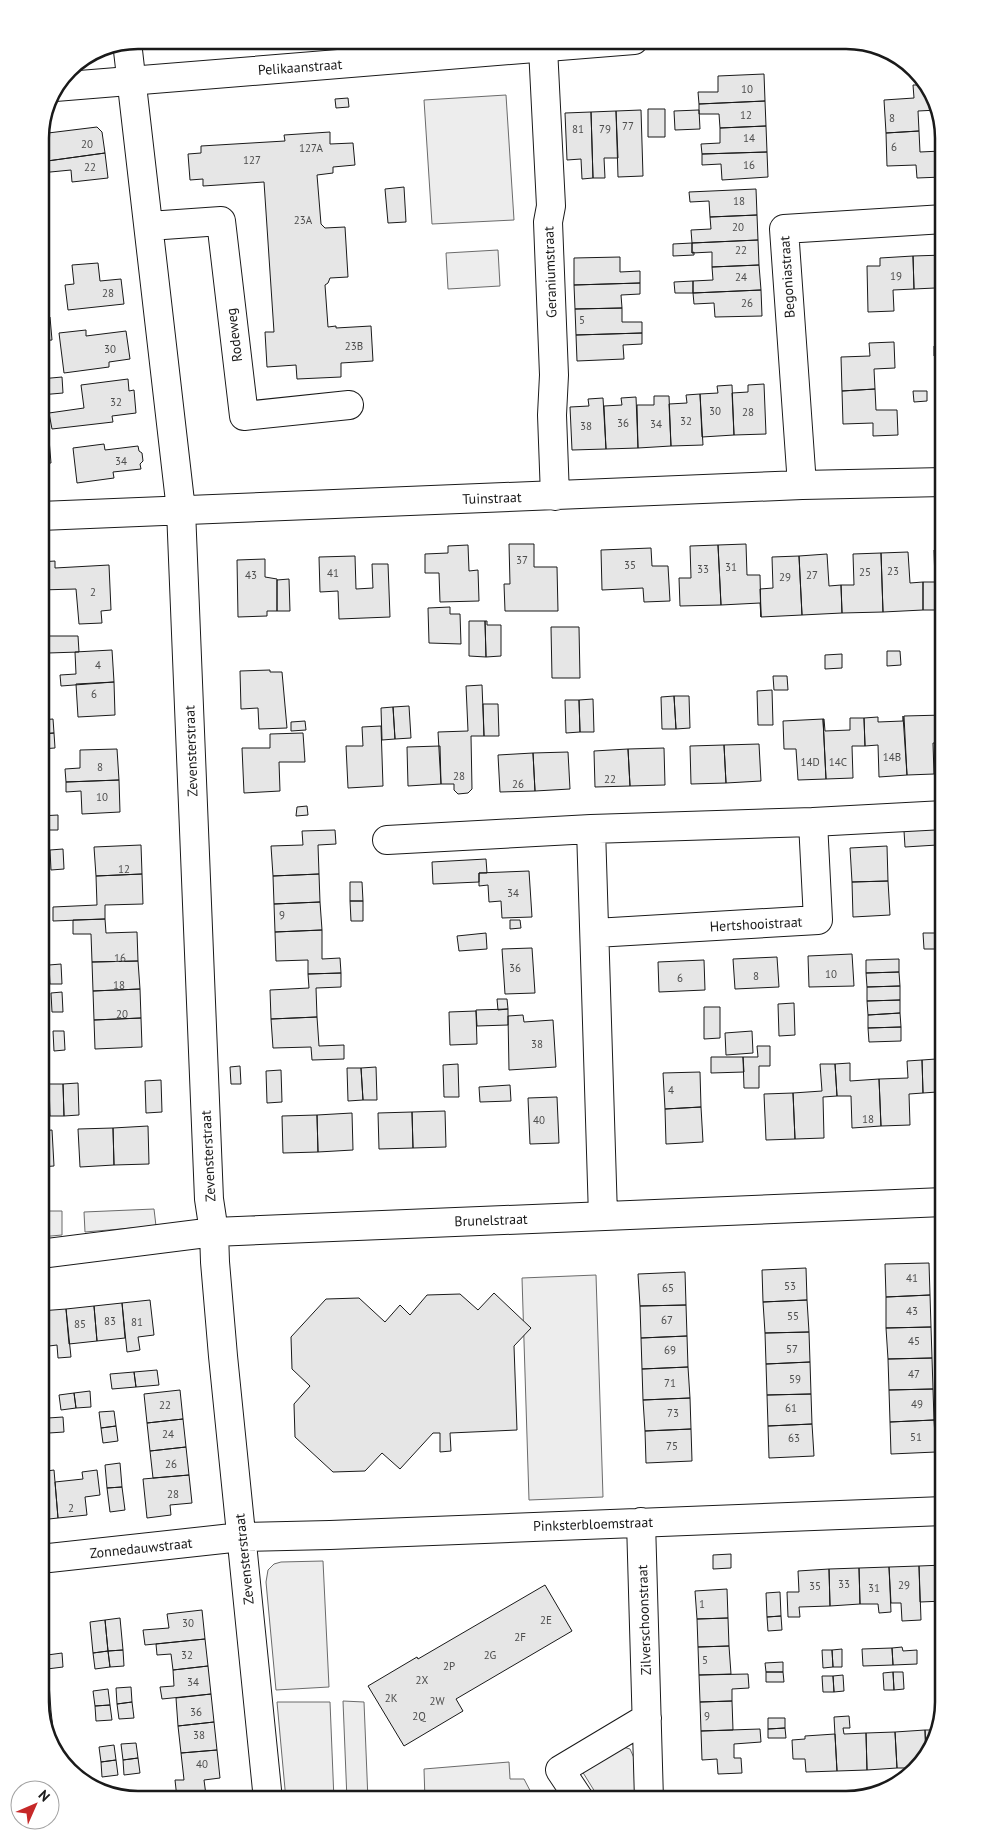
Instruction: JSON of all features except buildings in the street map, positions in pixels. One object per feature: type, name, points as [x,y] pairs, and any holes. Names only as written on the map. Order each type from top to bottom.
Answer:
[{"type":"street","points":[[129,49],[181,510]]},
{"type":"street","name":"Pelikaanstraat","points":[[65,86],[531,49]]},
{"type":"street","name":"Geraniumstraat","points":[[543,49],[551,206],[548,222],[554,374],[552,415],[555,496]]},
{"type":"street","name":"Begoniastraat","points":[[802,485],[784,229],[935,220]]},
{"type":"street","name":"Rodeweg","points":[[149,226],[221,221],[244,416],[349,405]]},
{"type":"street","name":"Tuinstraat","points":[[49,516],[802,485],[935,482]]},
{"type":"street","name":"Zevensterstraat","points":[[181,510],[209,1199],[214,1232],[215,1262],[241,1537],[267,1791]]},
{"type":"street","points":[[386,840],[591,829],[813,822],[935,815]]},
{"type":"street","name":"Hertshooistraat","points":[[595,933],[818,920],[813,822]]},
{"type":"street","points":[[591,829],[603,1216]]},
{"type":"street","name":"Brunelstraat","points":[[49,1253],[214,1232],[935,1202]]},
{"type":"street","name":"Pinksterbloemstraat","points":[[241,1537],[935,1511]]},
{"type":"street","name":"Zilverschoonstraat","points":[[641,1522],[649,1791]]},
{"type":"street","name":"Zonnedauwstraat","points":[[49,1558],[241,1537]]},
{"type":"street","points":[[574,1791],[560,1770],[647,1718]]},
{"type":"shaded area","points":[[506,95],[514,220],[432,224],[424,100]]},
{"type":"shaded area","points":[[498,250],[500,286],[448,289],[446,253]]},
{"type":"shaded area","points":[[154,1209],[156,1226],[85,1232],[84,1212]]},
{"type":"shaded area","points":[[49,1211],[62,1211],[62,1235],[49,1236]]},
{"type":"shaded area","points":[[596,1275],[603,1497],[529,1500],[522,1278]]},
{"type":"shaded area","points":[[323,1561],[329,1687],[276,1690],[266,1582],[268,1570],[274,1564],[281,1562]]},
{"type":"shaded area","points":[[343,1701],[364,1702],[368,1791],[347,1791]]},
{"type":"shaded area","points":[[277,1702],[330,1702],[334,1791],[285,1791]]},
{"type":"shaded area","points":[[623,1747],[630,1749],[634,1758],[635,1791],[594,1791],[582,1771]]},
{"type":"shaded area","points":[[509,1762],[510,1779],[524,1779],[530,1791],[425,1791],[424,1769]]}]
